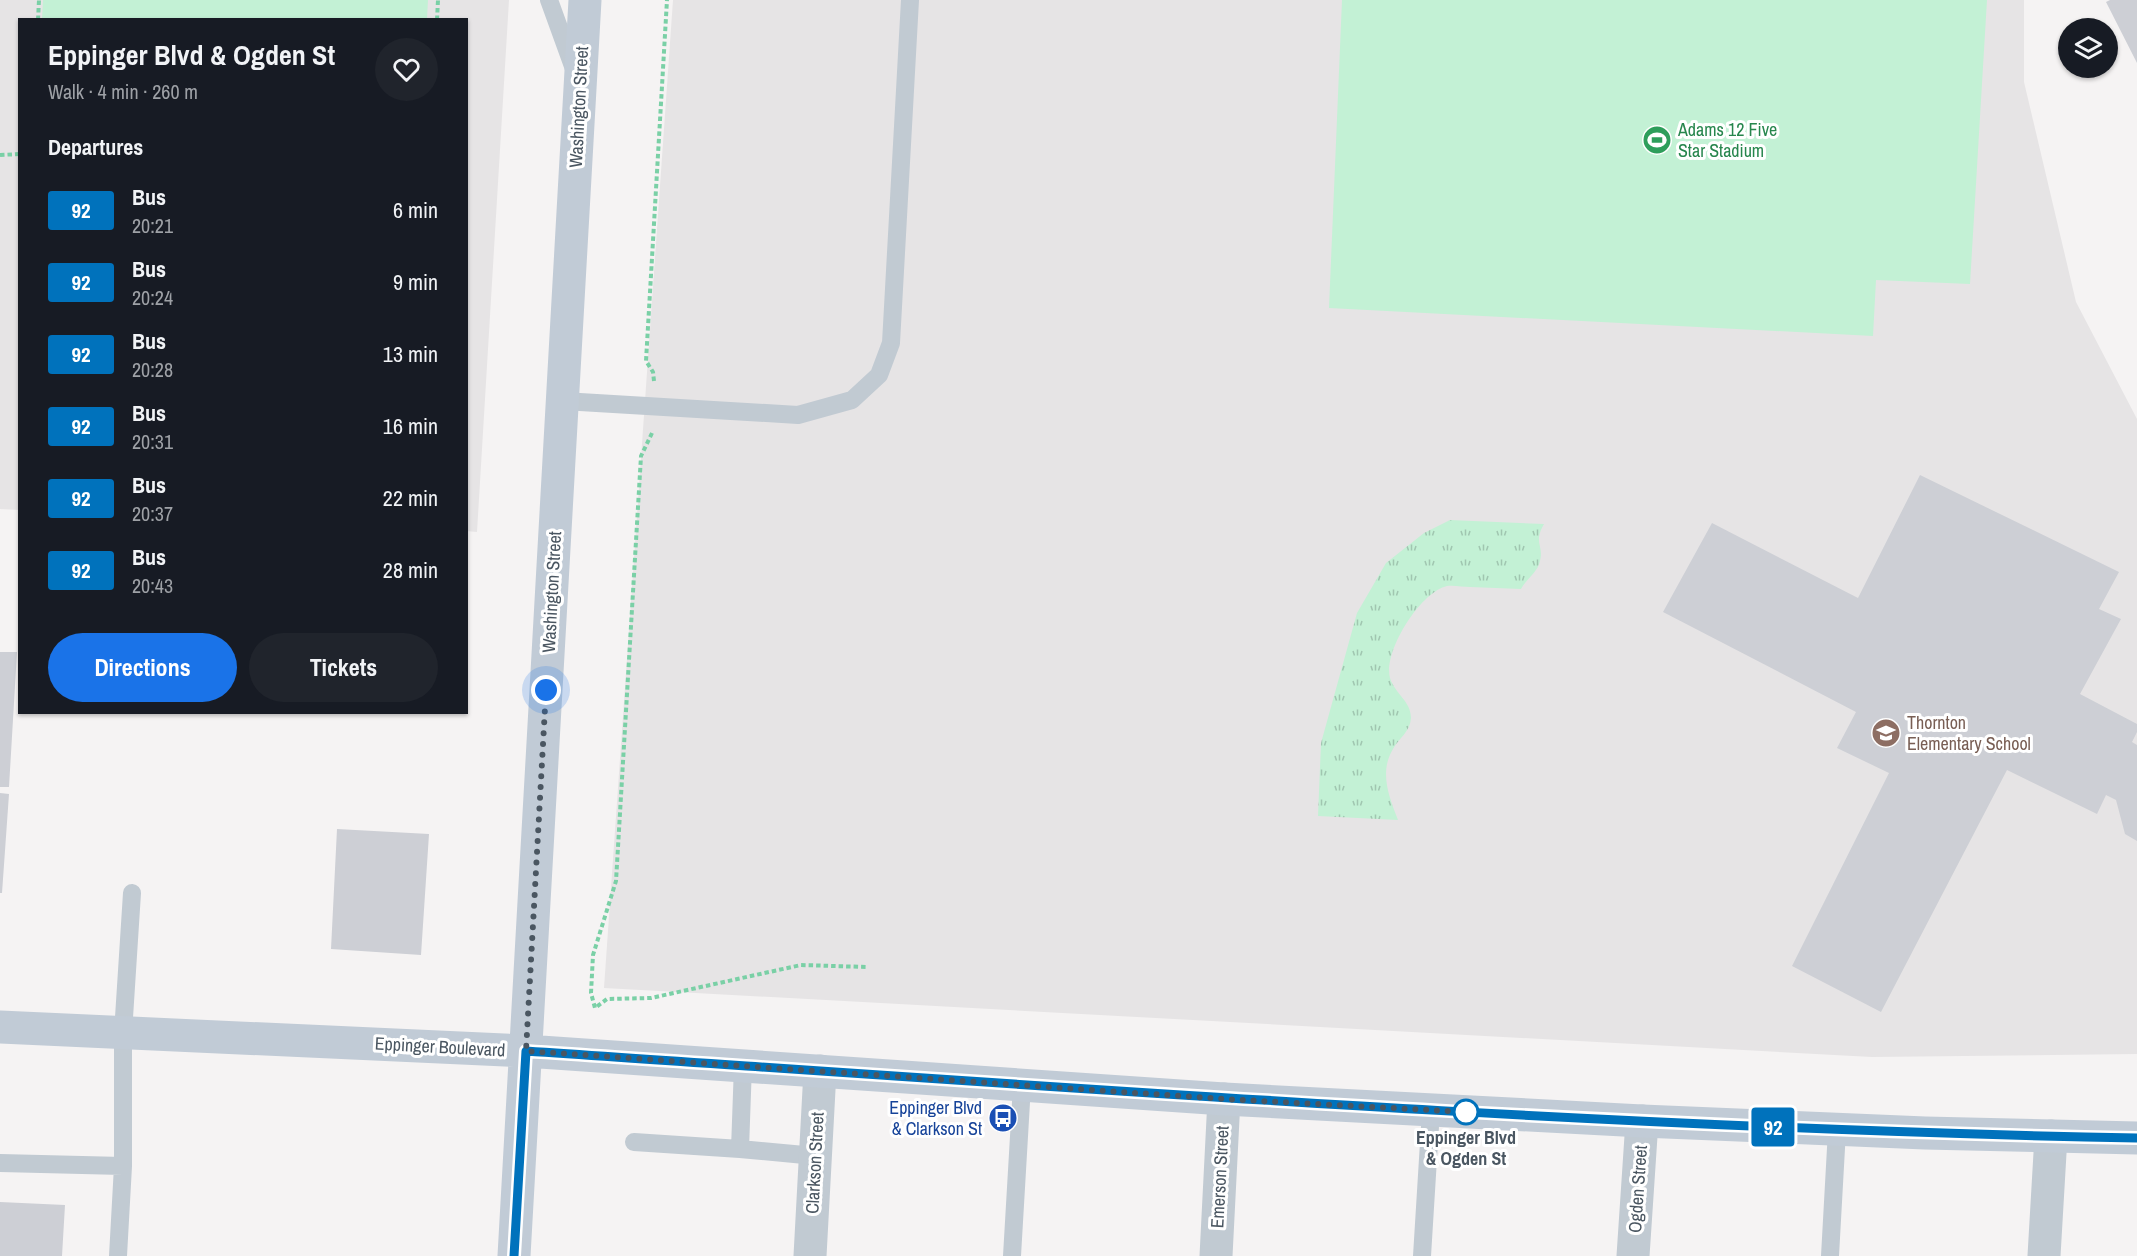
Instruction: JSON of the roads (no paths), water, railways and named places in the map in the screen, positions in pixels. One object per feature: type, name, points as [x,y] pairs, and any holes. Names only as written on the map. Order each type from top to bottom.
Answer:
[{"type":"street","name":"Washington Street","points":[[514,1256],[585,0]]},
{"type":"street","name":"Eppinger Boulevard","points":[[0,1028],[526,1051],[1224,1099],[1642,1121],[1837,1130],[2137,1138]]},
{"type":"street","name":"Clarkson Street","points":[[810,1256],[820,1071]]},
{"type":"street","name":"Emerson Street","points":[[1216,1256],[1224,1099]]},
{"type":"street","name":"Ogden Street","points":[[1633,1256],[1642,1121]]},
{"type":"street","points":[[2044,1256],[2051,1136]]},
{"type":"lane","points":[[549,0],[580,84]]},
{"type":"lane","points":[[563,401],[798,415],[852,400],[879,375],[891,343],[910,0]]},
{"type":"lane","points":[[118,1256],[123,1166],[123,1033],[132,893]]},
{"type":"lane","points":[[740,1149],[743,1065]]},
{"type":"lane","points":[[1012,1256],[1022,1085]]},
{"type":"lane","points":[[1422,1256],[1431,1110]]},
{"type":"lane","points":[[1830,1256],[1837,1130]]},
{"type":"lane","points":[[634,1142],[815,1156]]},
{"type":"lane","points":[[0,1162],[123,1166]]},
{"type":"place","name":"Adams 12 Five Star Stadium","points":[[1657,140]]},
{"type":"place","name":"Thornton Elementary School","points":[[1886,733]]},
{"type":"place","name":"Eppinger Blvd & Ogden St","points":[[1466,1112]]},
{"type":"place","name":"Eppinger Blvd & Clarkson St","points":[[1003,1118]]}]
